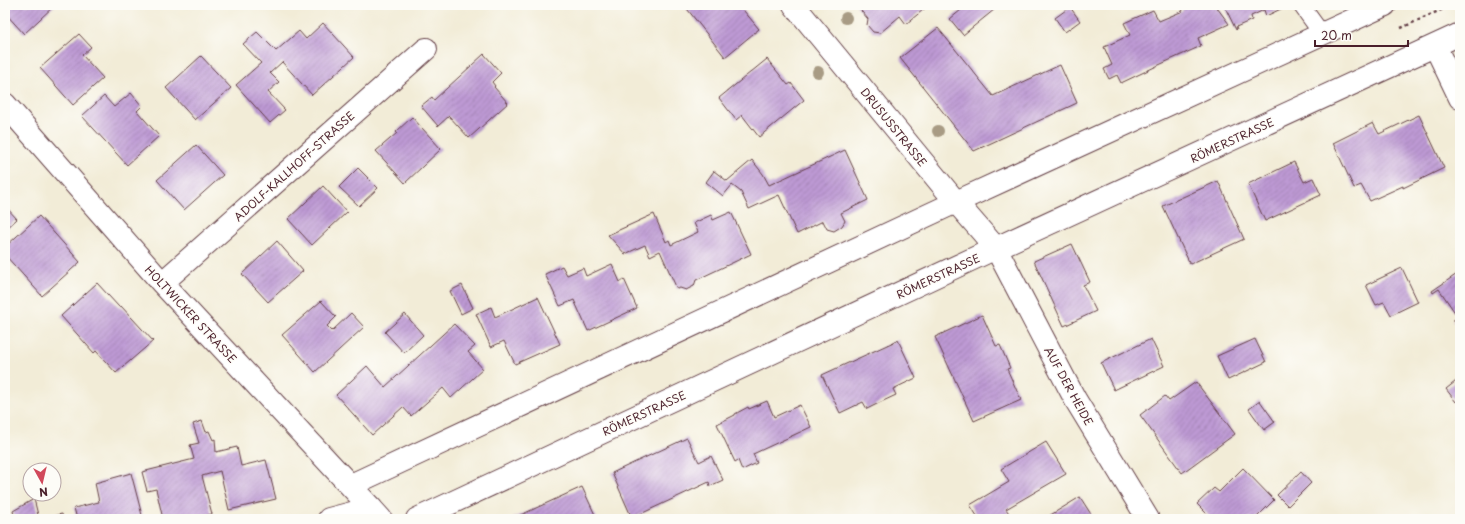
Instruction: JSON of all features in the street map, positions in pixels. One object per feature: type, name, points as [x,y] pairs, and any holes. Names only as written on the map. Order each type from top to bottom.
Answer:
[{"type":"street","name":"DRUSUSSTRASSE","points":[[794,5],[956,202],[996,248]]},
{"type":"street","points":[[351,486],[956,202],[1385,5]]},
{"type":"street","name":"RÖMERSTRASSE","points":[[416,519],[996,248],[1460,34]]},
{"type":"street","points":[[1435,46],[1460,98]]},
{"type":"street","name":"ADOLF-KALLHOFF-STRASSE","points":[[162,283],[426,48]]},
{"type":"street","name":"HOLTWICKER STRASSE","points":[[5,104],[162,283],[376,514]]},
{"type":"street","name":"AUF DER HEIDE","points":[[996,248],[1075,399],[1148,519]]},
{"type":"street","points":[[329,519],[376,514]]},
{"type":"lane","points":[[1301,5],[1322,34]]},
{"type":"building","points":[[5,5],[55,5],[24,34],[5,13]]},
{"type":"building","points":[[684,5],[739,5],[759,29],[725,57]]},
{"type":"building","points":[[856,5],[929,5],[906,24],[900,16],[880,33],[873,32],[867,25],[868,19]]},
{"type":"building","points":[[967,5],[1000,5],[963,35],[950,19]]},
{"type":"building","points":[[1180,5],[1215,5],[1229,24],[1198,38],[1201,46],[1121,83],[1117,75],[1109,79],[1104,69],[1112,65],[1104,47],[1130,35],[1124,23],[1153,10],[1159,21],[1183,11]]},
{"type":"building","points":[[1224,5],[1284,5],[1285,7],[1266,16],[1264,10],[1251,16],[1252,20],[1236,27],[1236,30]]},
{"type":"building","points":[[1070,7],[1080,21],[1065,32],[1055,18]]},
{"type":"building","points":[[323,23],[354,57],[312,95],[282,62],[270,73],[279,82],[268,92],[285,110],[270,123],[236,85],[261,63],[243,44],[257,32],[276,51],[299,31],[306,39]]},
{"type":"building","points":[[938,28],[993,96],[1060,65],[1077,103],[974,151],[900,58]]},
{"type":"building","points":[[79,34],[91,47],[82,55],[103,78],[73,105],[40,68]]},
{"type":"building","points":[[484,54],[501,73],[492,82],[495,86],[494,87],[508,103],[469,138],[449,116],[438,126],[421,106],[432,97],[434,100]]},
{"type":"building","points":[[201,56],[231,88],[195,120],[166,88]]},
{"type":"building","points":[[767,59],[788,85],[791,83],[804,100],[759,137],[742,115],[736,120],[719,98]]},
{"type":"building","points":[[131,93],[142,106],[137,111],[159,136],[127,165],[82,116],[104,96],[114,107]]},
{"type":"building","points":[[1419,115],[1444,168],[1403,188],[1403,186],[1370,201],[1361,185],[1354,188],[1333,143],[1373,123],[1379,134]]},
{"type":"building","points":[[412,117],[441,149],[405,183],[376,151],[397,133],[396,132]]},
{"type":"building","points":[[196,145],[223,175],[184,210],[157,180]]},
{"type":"building","points":[[845,150],[868,200],[841,213],[845,221],[842,226],[834,231],[827,229],[823,221],[797,234],[779,195],[749,209],[741,192],[732,185],[723,196],[706,182],[714,171],[727,181],[752,160],[763,174],[769,185]]},
{"type":"building","points":[[1294,162],[1304,182],[1313,178],[1321,195],[1265,221],[1248,184]]},
{"type":"building","points":[[358,168],[378,188],[359,206],[339,187]]},
{"type":"building","points":[[1218,181],[1244,239],[1190,264],[1163,206]]},
{"type":"building","points":[[323,186],[347,212],[312,245],[288,219]]},
{"type":"building","points":[[5,206],[17,219],[5,230]]},
{"type":"building","points":[[731,212],[751,254],[696,280],[694,286],[686,290],[680,288],[677,289],[660,251],[650,256],[645,245],[625,254],[608,235],[654,214],[666,242],[669,240],[671,245],[698,232],[694,223],[711,215],[713,220]]},
{"type":"building","points":[[39,216],[80,262],[42,296],[5,255],[5,247]]},
{"type":"building","points":[[277,241],[303,271],[268,302],[242,274]]},
{"type":"building","points":[[1072,244],[1090,282],[1083,285],[1096,311],[1064,326],[1034,261]]},
{"type":"building","points":[[612,264],[620,282],[624,279],[637,308],[588,331],[574,300],[560,306],[545,274],[562,266],[567,275],[583,268],[586,276]]},
{"type":"building","points":[[1402,268],[1418,302],[1391,315],[1384,302],[1376,305],[1366,285]]},
{"type":"building","points":[[1460,272],[1460,321],[1459,319],[1453,322],[1452,321],[1458,317],[1439,289],[1433,293],[1432,291]]},
{"type":"building","points":[[97,283],[119,307],[121,306],[153,341],[116,373],[96,351],[94,353],[61,316]]},
{"type":"building","points":[[462,285],[473,308],[461,314],[450,291]]},
{"type":"building","points":[[538,297],[560,344],[515,364],[504,341],[491,347],[476,314],[491,307],[495,317]]},
{"type":"building","points":[[321,301],[336,317],[327,326],[332,331],[351,313],[364,327],[315,372],[282,335]]},
{"type":"building","points":[[405,314],[423,335],[404,353],[385,332]]},
{"type":"building","points":[[982,315],[996,346],[1000,345],[1010,368],[1007,369],[1021,400],[974,421],[935,337]]},
{"type":"building","points":[[454,324],[475,346],[468,352],[483,369],[451,398],[443,388],[411,416],[403,407],[372,435],[336,395],[367,366],[385,387]]},
{"type":"building","points":[[1151,339],[1164,366],[1114,390],[1101,363]]},
{"type":"building","points":[[1255,339],[1266,362],[1228,380],[1217,356]]},
{"type":"building","points":[[898,340],[916,378],[893,389],[896,395],[867,409],[863,402],[840,413],[822,375]]},
{"type":"building","points":[[1460,378],[1460,399],[1456,402],[1446,389]]},
{"type":"building","points":[[1196,382],[1235,434],[1182,473],[1140,415],[1165,396],[1169,401]]},
{"type":"building","points":[[767,401],[774,417],[800,405],[811,427],[753,454],[757,463],[742,470],[738,460],[735,462],[717,424],[748,407],[749,409]]},
{"type":"building","points":[[1260,401],[1275,422],[1264,430],[1249,409]]},
{"type":"building","points":[[202,421],[206,432],[209,431],[213,440],[215,439],[216,452],[237,447],[241,466],[266,460],[276,499],[229,510],[220,471],[202,476],[212,514],[194,519],[163,519],[156,489],[147,491],[142,472],[194,459],[190,445],[199,443],[193,424]]},
{"type":"building","points":[[687,438],[699,462],[711,456],[723,480],[710,486],[709,482],[632,518],[612,473]]},
{"type":"building","points":[[1046,442],[1066,474],[1006,509],[1013,519],[979,519],[970,505],[1009,482],[1001,469]]},
{"type":"building","points":[[1243,468],[1274,500],[1255,519],[1212,519],[1197,504],[1214,488],[1219,492]]},
{"type":"building","points":[[1301,472],[1311,483],[1288,506],[1277,495]]},
{"type":"building","points":[[131,473],[143,519],[77,519],[74,508],[99,502],[95,483]]},
{"type":"building","points":[[582,487],[597,519],[512,519]]},
{"type":"building","points":[[1080,497],[1094,519],[1044,519]]},
{"type":"building","points":[[29,502],[35,502],[39,519],[15,519],[13,511]]},
{"type":"building","points":[[62,514],[63,519],[43,519],[43,518]]}]
